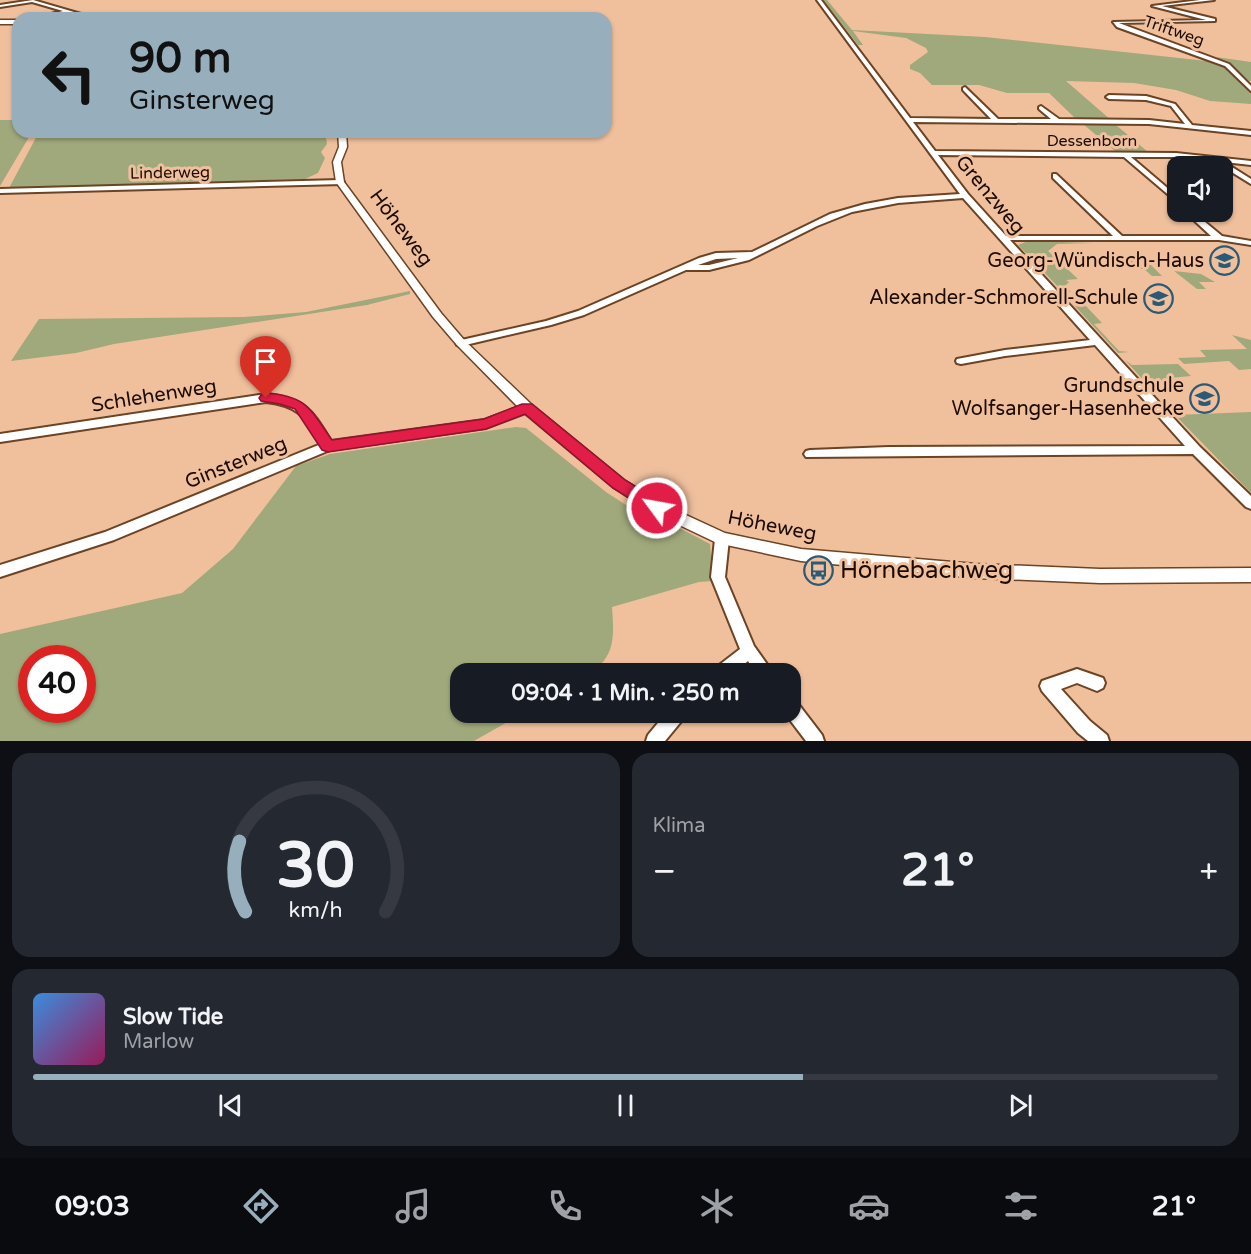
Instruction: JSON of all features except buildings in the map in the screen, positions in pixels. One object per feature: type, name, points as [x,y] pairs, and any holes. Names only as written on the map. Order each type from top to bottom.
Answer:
[{"type":"street","points":[[0,6],[32,0],[75,12]]},
{"type":"street","name":"Grenzweg","points":[[819,0],[965,196],[1196,450],[1251,504]]},
{"type":"street","name":"Triftweg","points":[[1212,0],[1154,6],[1204,16],[1213,20],[1211,21],[1115,23],[1227,65],[1251,89]]},
{"type":"street","points":[[64,12],[69,11]]},
{"type":"street","points":[[965,89],[997,121]]},
{"type":"street","points":[[1109,96],[1155,99],[1173,105],[1190,126]]},
{"type":"street","points":[[1041,108],[1057,122]]},
{"type":"street","points":[[908,120],[1149,122],[1251,133]]},
{"type":"street","points":[[340,182],[338,162],[343,147],[342,138]]},
{"type":"street","name":"Dessenborn","points":[[933,155],[1167,158]]},
{"type":"street","name":"Dessenborn","points":[[933,155],[1176,155],[1251,165]]},
{"type":"street","points":[[1127,158],[1167,192]]},
{"type":"street","name":"Dessenborn","points":[[1233,163],[1251,165]]},
{"type":"street","points":[[1233,171],[1251,183]]},
{"type":"street","points":[[1056,176],[1120,238]]},
{"type":"street","name":"Linderweg","points":[[0,191],[340,182]]},
{"type":"street","name":"Höheweg","points":[[340,182],[437,315],[461,343],[527,408],[619,484],[657,508],[722,539],[801,555],[976,571],[1100,576],[1251,575]]},
{"type":"street","points":[[461,343],[581,313],[684,268],[726,267],[816,224],[873,204],[965,196]]},
{"type":"street","points":[[1201,222],[1219,238]]},
{"type":"street","points":[[1002,238],[1219,238],[1251,243]]},
{"type":"street","points":[[961,361],[1005,353],[1098,342]]},
{"type":"street","name":"Schlehenweg","points":[[0,438],[266,398],[282,399],[300,406],[328,446]]},
{"type":"street","name":"Ginsterweg","points":[[0,571],[109,536],[328,446],[486,424],[527,408]]},
{"type":"street","points":[[810,454],[889,451],[1196,450]]},
{"type":"street","points":[[722,539],[718,577],[749,651],[758,663]]},
{"type":"street","points":[[734,663],[749,651]]},
{"type":"street","points":[[1097,683],[1077,676],[1048,686],[1084,727],[1101,741]]},
{"type":"street","points":[[801,721],[816,741]]},
{"type":"street","points":[[654,741],[669,723]]},
{"type":"green space","points":[[823,0],[827,0],[852,30],[985,37],[1216,62],[1222,61],[1216,57],[1251,62],[1251,81],[1239,80],[1251,92],[1251,104],[1210,101],[1176,90],[1134,83],[1066,81],[1111,120],[1077,120],[1049,93],[1007,93],[979,85],[932,85],[920,73],[910,69],[910,65],[928,52],[926,48],[906,38],[853,31],[863,45],[858,45]]},
{"type":"green space","points":[[0,120],[12,120],[12,138],[28,138],[0,186]]},
{"type":"green space","points":[[1083,124],[1116,125],[1148,152],[1115,151]]},
{"type":"green space","points":[[36,138],[326,138],[327,144],[321,152],[325,158],[318,173],[305,179],[9,188]]},
{"type":"green space","points":[[1028,241],[1094,243],[1057,244],[1048,251],[1078,279],[1066,280],[1069,282],[1065,286],[1071,292],[1063,292],[1018,245]]},
{"type":"green space","points":[[1142,256],[1162,276],[1152,276],[1144,269],[1133,269],[1124,261],[1117,261],[1112,257]]},
{"type":"green space","points":[[1174,271],[1201,274],[1215,282],[1199,282],[1206,289],[1197,289]]},
{"type":"green space","points":[[410,291],[410,294],[367,305],[114,344],[76,353],[11,361],[39,319],[244,317],[306,312]]},
{"type":"green space","points":[[1073,304],[1084,304],[1102,323],[1094,324],[1119,351],[1129,352],[1118,353]]},
{"type":"green space","points":[[1232,335],[1251,340],[1251,369],[1239,370],[1229,361],[1184,364],[1178,358],[1206,357],[1200,350],[1247,349]]},
{"type":"green space","points":[[1125,360],[1132,365],[1178,364],[1191,376],[1170,378],[1175,383],[1147,384]]},
{"type":"green space","points":[[1251,412],[1251,493],[1175,415]]},
{"type":"green space","points":[[516,427],[526,428],[606,492],[660,527],[666,521],[710,544],[713,581],[699,582],[612,607],[613,636],[609,653],[601,663],[450,663],[450,723],[506,723],[474,741],[0,741],[0,634],[182,593],[233,549],[296,466],[330,454]]},
{"type":"place","name":"Georg-Wündisch-Haus","points":[[1225,261]]},
{"type":"place","name":"Alexander-Schmorell-Schule","points":[[1159,298]]},
{"type":"place","name":"Grundschule Wolfsanger-Hasenhecke","points":[[1205,398]]},
{"type":"place","name":"Hörnebachweg","points":[[819,570]]},
{"type":"route","points":[[266,398],[282,399],[300,406],[328,446],[486,424],[527,408],[619,484],[657,508]]}]
